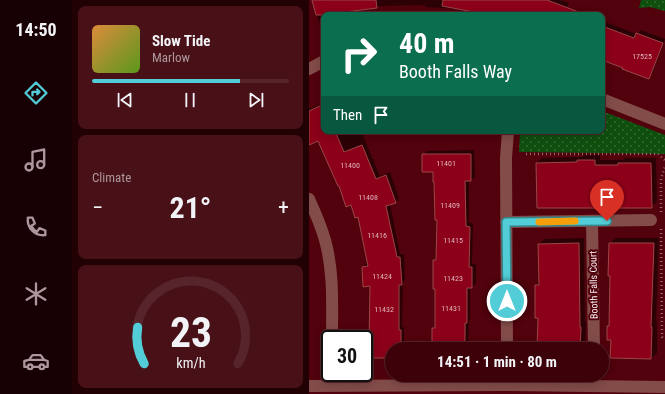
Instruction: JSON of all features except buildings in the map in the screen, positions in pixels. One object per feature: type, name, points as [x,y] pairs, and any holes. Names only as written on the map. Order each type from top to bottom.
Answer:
[{"type":"street","points":[[309,68],[321,62]]},
{"type":"street","points":[[605,100],[664,121]]},
{"type":"street","points":[[507,342],[506,158],[508,134]]},
{"type":"street","points":[[309,199],[323,233],[328,256],[332,290],[333,330]]},
{"type":"street","name":"Booth Falls Court","points":[[592,221],[594,342]]},
{"type":"street","points":[[506,222],[658,222]]},
{"type":"street","points":[[309,386],[449,382]]},
{"type":"street","points":[[607,382],[665,387]]},
{"type":"path","points":[[526,154],[658,154],[665,160]]},
{"type":"path","points":[[665,166],[661,179],[658,222],[663,337],[665,339]]},
{"type":"green space","points":[[641,0],[665,0],[665,11],[650,7],[639,8]]},
{"type":"green space","points":[[605,112],[665,135],[665,154],[519,152],[520,134],[605,134]]},
{"type":"slow traffic","points":[[539,222],[575,221]]},
{"type":"route","points":[[507,301],[506,222],[607,221]]}]
